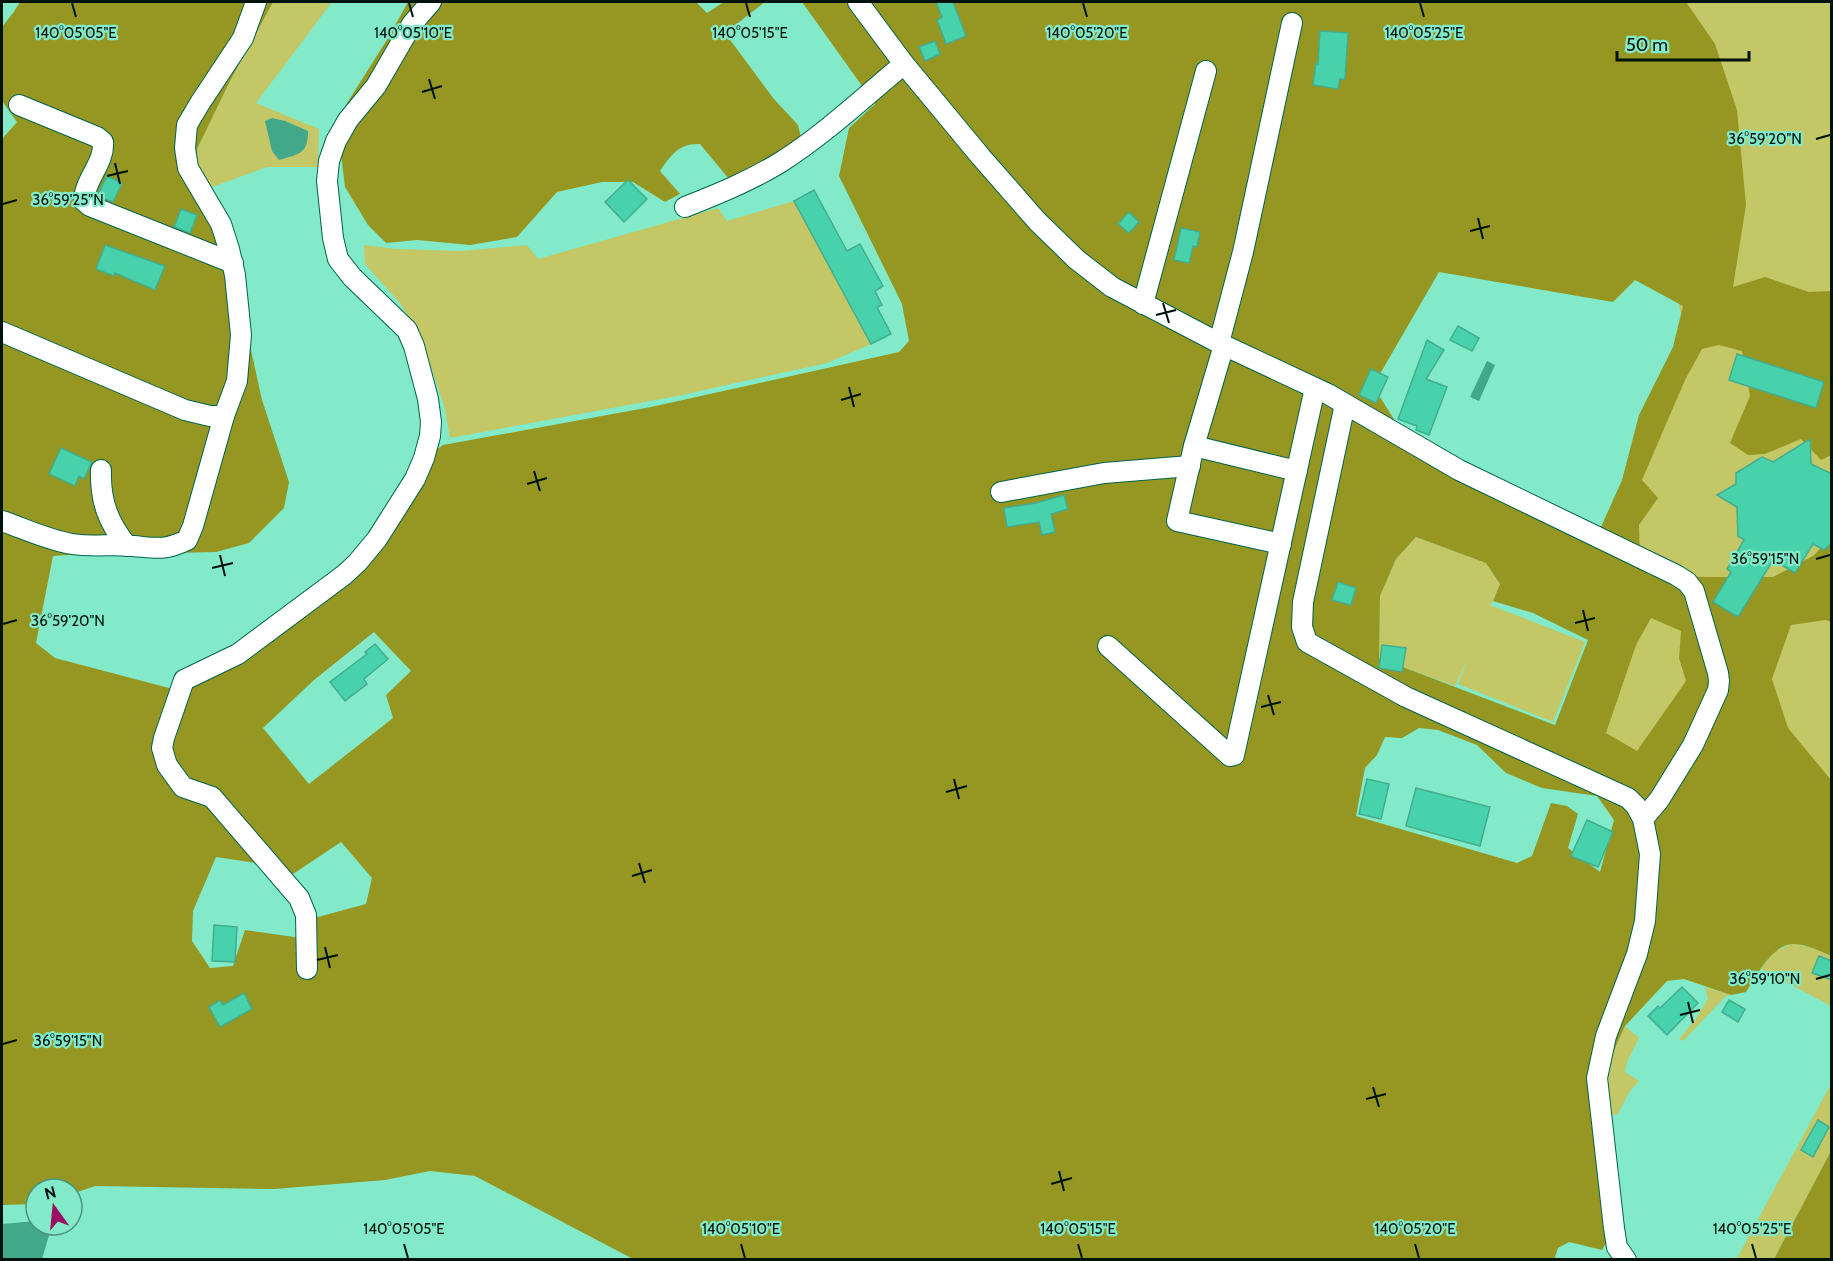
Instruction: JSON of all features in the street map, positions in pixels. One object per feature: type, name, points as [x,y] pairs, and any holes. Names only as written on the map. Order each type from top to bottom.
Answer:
[{"type":"street","points":[[2,521],[58,541],[75,544],[158,549],[174,546],[187,540],[224,416],[237,381],[241,335],[233,264],[221,224],[188,168],[185,148],[187,125],[243,38],[256,2]]},
{"type":"street","points":[[307,969],[306,915],[299,898],[212,797],[183,788],[167,765],[162,748],[184,680],[238,654],[344,575],[377,539],[404,498],[424,458],[431,422],[428,399],[414,346],[407,330],[352,277],[338,258],[333,238],[327,181],[329,161],[336,141],[348,120],[376,86],[412,24],[431,2]]},
{"type":"street","points":[[858,2],[904,63],[1037,221],[1076,259],[1112,287],[1221,344],[1315,388],[1459,470],[1687,582],[1694,591],[1718,672],[1718,690],[1693,745],[1659,800],[1643,819]]},
{"type":"street","points":[[1281,544],[1177,520],[1243,252],[1292,23]]},
{"type":"street","points":[[684,207],[736,187],[782,161],[824,130],[904,63]]},
{"type":"street","points":[[1143,304],[1206,71]]},
{"type":"street","points":[[19,105],[97,137],[103,142],[101,157],[84,192],[84,201],[90,206],[233,264]]},
{"type":"street","points":[[2,332],[185,410],[210,416],[224,416]]},
{"type":"street","points":[[1108,646],[1230,756],[1234,755],[1315,388]]},
{"type":"street","points":[[1345,404],[1303,602],[1302,627],[1307,642],[1406,697],[1628,798],[1636,806],[1643,819],[1650,854],[1645,921],[1637,954],[1606,1036],[1597,1078],[1617,1247],[1626,1260]]},
{"type":"street","points":[[1194,446],[1297,471]]},
{"type":"street","points":[[1001,492],[1104,473],[1190,466]]},
{"type":"street","points":[[101,470],[100,486],[105,507],[113,528],[127,546]]},
{"type":"shaded area","points":[[20,2],[273,2],[230,81],[197,149],[199,194],[220,227],[262,400],[289,482],[284,508],[249,543],[216,552],[172,553],[140,550],[53,556],[36,643],[55,658],[169,688],[219,672],[336,588],[432,453],[443,445],[651,407],[899,352],[909,341],[902,304],[839,176],[849,128],[875,104],[802,2],[1686,2],[1715,44],[1737,110],[1746,205],[1733,287],[1765,277],[1809,292],[1831,291],[1831,455],[1821,460],[1801,439],[1765,454],[1748,455],[1730,443],[1750,396],[1742,351],[1719,345],[1702,349],[1685,380],[1642,480],[1658,498],[1639,525],[1640,562],[1649,575],[1773,577],[1813,556],[1831,538],[1831,622],[1826,620],[1791,625],[1772,679],[1788,728],[1831,780],[1831,956],[1814,948],[1795,944],[1787,945],[1772,954],[1746,992],[1731,995],[1684,979],[1667,981],[1625,1026],[1595,1092],[1606,1243],[1602,1250],[1569,1242],[1558,1248],[1554,1260],[633,1259],[475,1176],[430,1171],[385,1180],[274,1189],[95,1186],[84,1190],[84,1177],[24,1177],[24,1204],[2,1205],[2,139],[17,122],[2,101],[2,27]],"holes":[[[1439,272],[1613,302],[1635,280],[1683,306],[1673,347],[1639,415],[1622,480],[1601,527],[1450,454],[1397,424],[1373,386]],[[1416,537],[1486,563],[1500,584],[1493,601],[1533,613],[1588,640],[1555,725],[1379,658],[1380,596],[1396,559]],[[1651,618],[1681,631],[1679,658],[1686,681],[1637,751],[1606,733],[1636,645]],[[374,632],[411,671],[386,695],[393,718],[309,784],[263,728],[314,680]],[[1419,728],[1438,730],[1477,745],[1506,773],[1542,788],[1597,796],[1614,820],[1600,872],[1568,848],[1578,814],[1567,806],[1551,803],[1532,856],[1517,863],[1356,816],[1365,768],[1377,755],[1385,737],[1402,738]],[[341,842],[372,878],[366,904],[314,918],[301,938],[245,930],[233,966],[210,968],[192,941],[193,911],[216,857],[262,864],[290,876]]]},
{"type":"shaded area","points":[[273,2],[332,2],[256,103],[319,129],[318,167],[267,167],[212,187],[198,175],[197,149],[230,81]]},
{"type":"shaded area","points":[[408,2],[696,2],[707,13],[724,2],[765,2],[725,33],[773,98],[798,125],[801,138],[756,168],[729,179],[700,144],[681,148],[672,155],[660,171],[680,194],[665,202],[633,182],[602,182],[557,192],[517,237],[470,245],[417,240],[386,243],[368,225],[345,187],[341,154],[347,103]]},
{"type":"shaded area","points":[[1610,2],[1831,2],[1831,886],[1567,757],[1617,521],[1686,336]]},
{"type":"shaded area","points":[[272,118],[308,131],[308,139],[301,152],[279,160],[272,151],[265,121]]},
{"type":"shaded area","points":[[794,201],[871,344],[827,363],[677,396],[450,438],[444,405],[418,331],[399,302],[365,264],[364,245],[396,249],[462,251],[527,245],[538,259],[718,208],[727,221]]},
{"type":"shaded area","points":[[1487,361],[1495,365],[1479,401],[1470,397]]},
{"type":"shaded area","points":[[1416,537],[1486,563],[1500,584],[1490,605],[1585,642],[1553,722],[1458,684],[1468,657],[1455,686],[1379,658],[1380,596],[1396,559]]},
{"type":"shaded area","points":[[1793,943],[1831,956],[1831,1006],[1761,969],[1774,952]]},
{"type":"shaded area","points":[[1705,987],[1731,995],[1726,996],[1683,1041],[1679,1039],[1695,1020],[1708,999]]},
{"type":"shaded area","points":[[1625,1026],[1639,1038],[1627,1062],[1625,1072],[1639,1081],[1630,1091],[1617,1115],[1609,1114],[1602,1076]]},
{"type":"shaded area","points":[[1831,1084],[1831,1151],[1774,1259],[1736,1260]]},
{"type":"shaded area","points":[[1831,1151],[1831,1259],[1774,1259]]},
{"type":"shaded area","points":[[24,1222],[24,1237],[48,1237],[42,1259],[2,1259],[2,1224]]},
{"type":"building","points":[[936,2],[953,2],[966,36],[946,44],[937,20],[942,17]]},
{"type":"building","points":[[1320,31],[1348,33],[1345,79],[1340,79],[1338,89],[1313,85],[1316,63],[1318,64]]},
{"type":"building","points":[[935,41],[940,54],[925,61],[919,47]]},
{"type":"building","points":[[107,176],[122,183],[113,202],[97,196]]},
{"type":"building","points":[[628,180],[647,199],[624,222],[605,202]]},
{"type":"building","points":[[814,190],[847,251],[860,244],[883,286],[875,291],[882,305],[877,307],[891,334],[871,344],[794,201]]},
{"type":"building","points":[[181,209],[197,215],[190,233],[174,227]]},
{"type":"building","points":[[1129,212],[1139,222],[1129,233],[1118,224]]},
{"type":"building","points":[[1181,228],[1200,232],[1197,247],[1193,246],[1189,263],[1174,260]]},
{"type":"building","points":[[105,245],[165,266],[155,290],[115,273],[114,276],[96,269]]},
{"type":"building","points":[[1458,326],[1479,338],[1472,351],[1450,340]]},
{"type":"building","points":[[1427,340],[1444,350],[1426,379],[1447,387],[1429,435],[1416,430],[1417,426],[1398,419]]},
{"type":"building","points":[[1737,354],[1824,382],[1816,408],[1729,380]]},
{"type":"building","points":[[1371,369],[1388,377],[1376,403],[1359,395]]},
{"type":"building","points":[[1810,439],[1811,464],[1832,474],[1832,543],[1824,550],[1813,544],[1795,573],[1773,560],[1738,617],[1713,602],[1731,572],[1727,569],[1744,540],[1738,536],[1737,507],[1717,495],[1736,484],[1736,473],[1762,457],[1773,462]]},
{"type":"building","points":[[61,448],[92,462],[84,479],[79,476],[75,486],[49,474]]},
{"type":"building","points":[[1064,495],[1068,509],[1051,514],[1055,532],[1042,535],[1039,522],[1007,527],[1004,508],[1036,503]]},
{"type":"building","points":[[1338,582],[1356,588],[1351,605],[1332,600]]},
{"type":"building","points":[[375,644],[388,659],[364,679],[367,684],[345,701],[330,682],[367,654],[365,652]]},
{"type":"building","points":[[1382,645],[1406,648],[1402,672],[1379,668]]},
{"type":"building","points":[[1367,779],[1389,784],[1381,819],[1359,814]]},
{"type":"building","points":[[1416,788],[1490,807],[1480,846],[1406,826]]},
{"type":"building","points":[[1587,820],[1613,832],[1598,867],[1571,856]]},
{"type":"building","points":[[214,925],[237,927],[235,962],[212,961]]},
{"type":"building","points":[[1819,956],[1832,961],[1832,980],[1812,973]]},
{"type":"building","points":[[1682,987],[1698,1003],[1667,1035],[1648,1016]]},
{"type":"building","points":[[244,993],[252,1009],[220,1027],[209,1007],[220,1000],[223,1005]]},
{"type":"building","points":[[1729,1000],[1745,1009],[1738,1022],[1722,1012]]},
{"type":"building","points":[[1818,1120],[1829,1127],[1813,1157],[1801,1150]]}]
